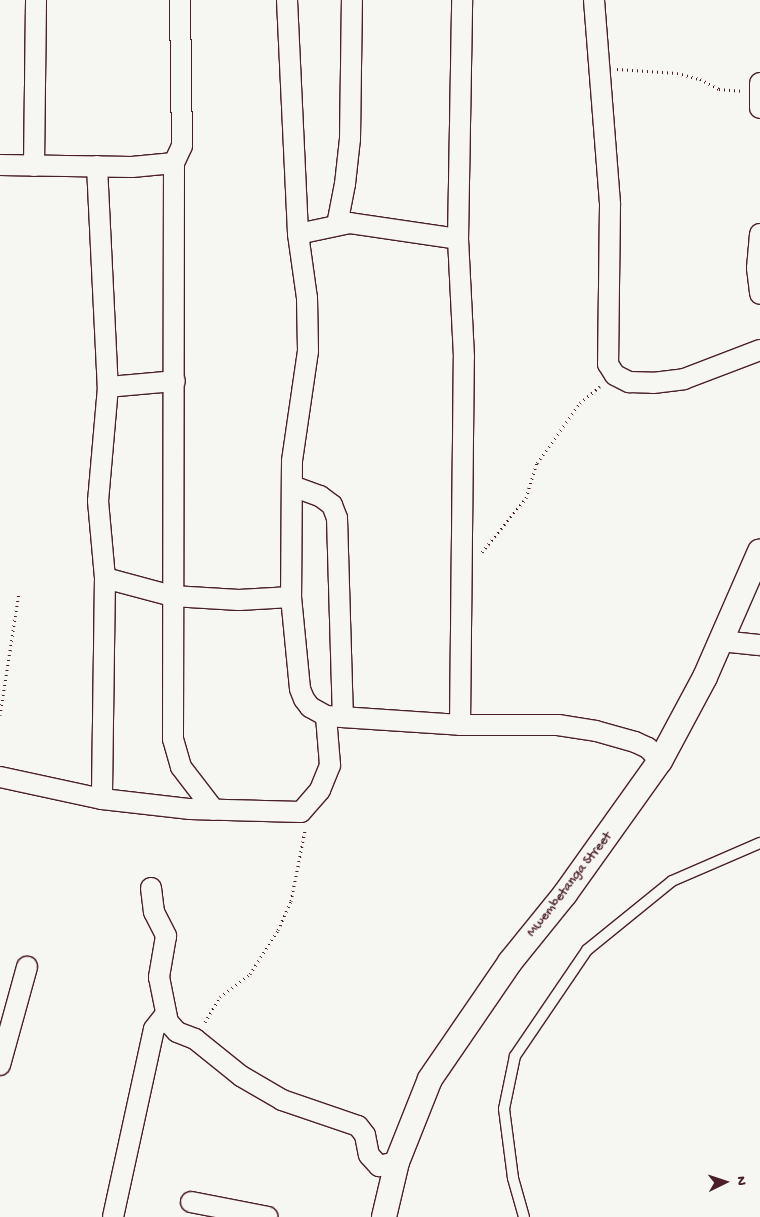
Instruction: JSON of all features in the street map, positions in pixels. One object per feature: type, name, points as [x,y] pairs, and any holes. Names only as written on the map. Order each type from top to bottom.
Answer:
[{"type":"street","points":[[34,166],[36,0]]},
{"type":"street","points":[[180,0],[182,146],[174,163],[173,739],[181,768],[214,810]]},
{"type":"street","points":[[287,0],[298,234],[307,298],[308,351],[302,400],[294,436],[292,486],[291,597],[300,689],[310,707],[334,716],[460,725],[558,725],[596,732],[642,745],[660,762]]},
{"type":"street","points":[[337,225],[346,184],[350,139],[352,0]]},
{"type":"street","points":[[460,725],[464,357],[458,239],[462,0]]},
{"type":"street","points":[[594,0],[597,68],[610,206],[608,364],[614,375],[629,382],[684,379],[760,350]]},
{"type":"street","points":[[0,165],[97,166],[174,163]]},
{"type":"street","points":[[97,166],[108,387],[98,501],[105,578],[102,799]]},
{"type":"street","points":[[298,234],[337,225],[378,225],[458,239]]},
{"type":"street","points":[[760,234],[757,268],[760,294]]},
{"type":"street","points":[[108,387],[175,381]]},
{"type":"street","points":[[0,777],[102,799],[214,810],[290,814],[301,812],[310,804],[330,765],[334,716],[336,518],[332,505],[320,496],[292,486]]},
{"type":"street","name":"Mwembetanga Street","points":[[384,1217],[397,1162],[430,1079],[510,962],[580,874],[660,762],[721,641],[760,552]]},
{"type":"street","points":[[105,578],[172,596],[239,600],[291,597]]},
{"type":"street","points":[[721,641],[760,645]]},
{"type":"street","points":[[151,888],[154,912],[166,936],[159,977],[165,1014],[177,1032],[195,1039],[241,1076],[282,1100],[358,1126],[365,1135],[369,1155],[379,1166],[397,1162]]},
{"type":"street","points":[[0,1065],[26,967]]},
{"type":"street","points":[[113,1217],[154,1029],[165,1014]]},
{"type":"street","points":[[191,1202],[268,1217]]},
{"type":"lane","points":[[524,1217],[513,1178],[504,1109],[515,1056],[587,950],[672,881],[760,843]]},
{"type":"path","points":[[597,68],[678,73],[700,79],[719,89],[760,93]]},
{"type":"path","points":[[462,578],[526,498],[537,463],[580,403],[614,375]]},
{"type":"path","points":[[0,714],[19,592]]},
{"type":"path","points":[[195,1039],[220,997],[250,974],[278,930],[291,901],[310,804]]}]
